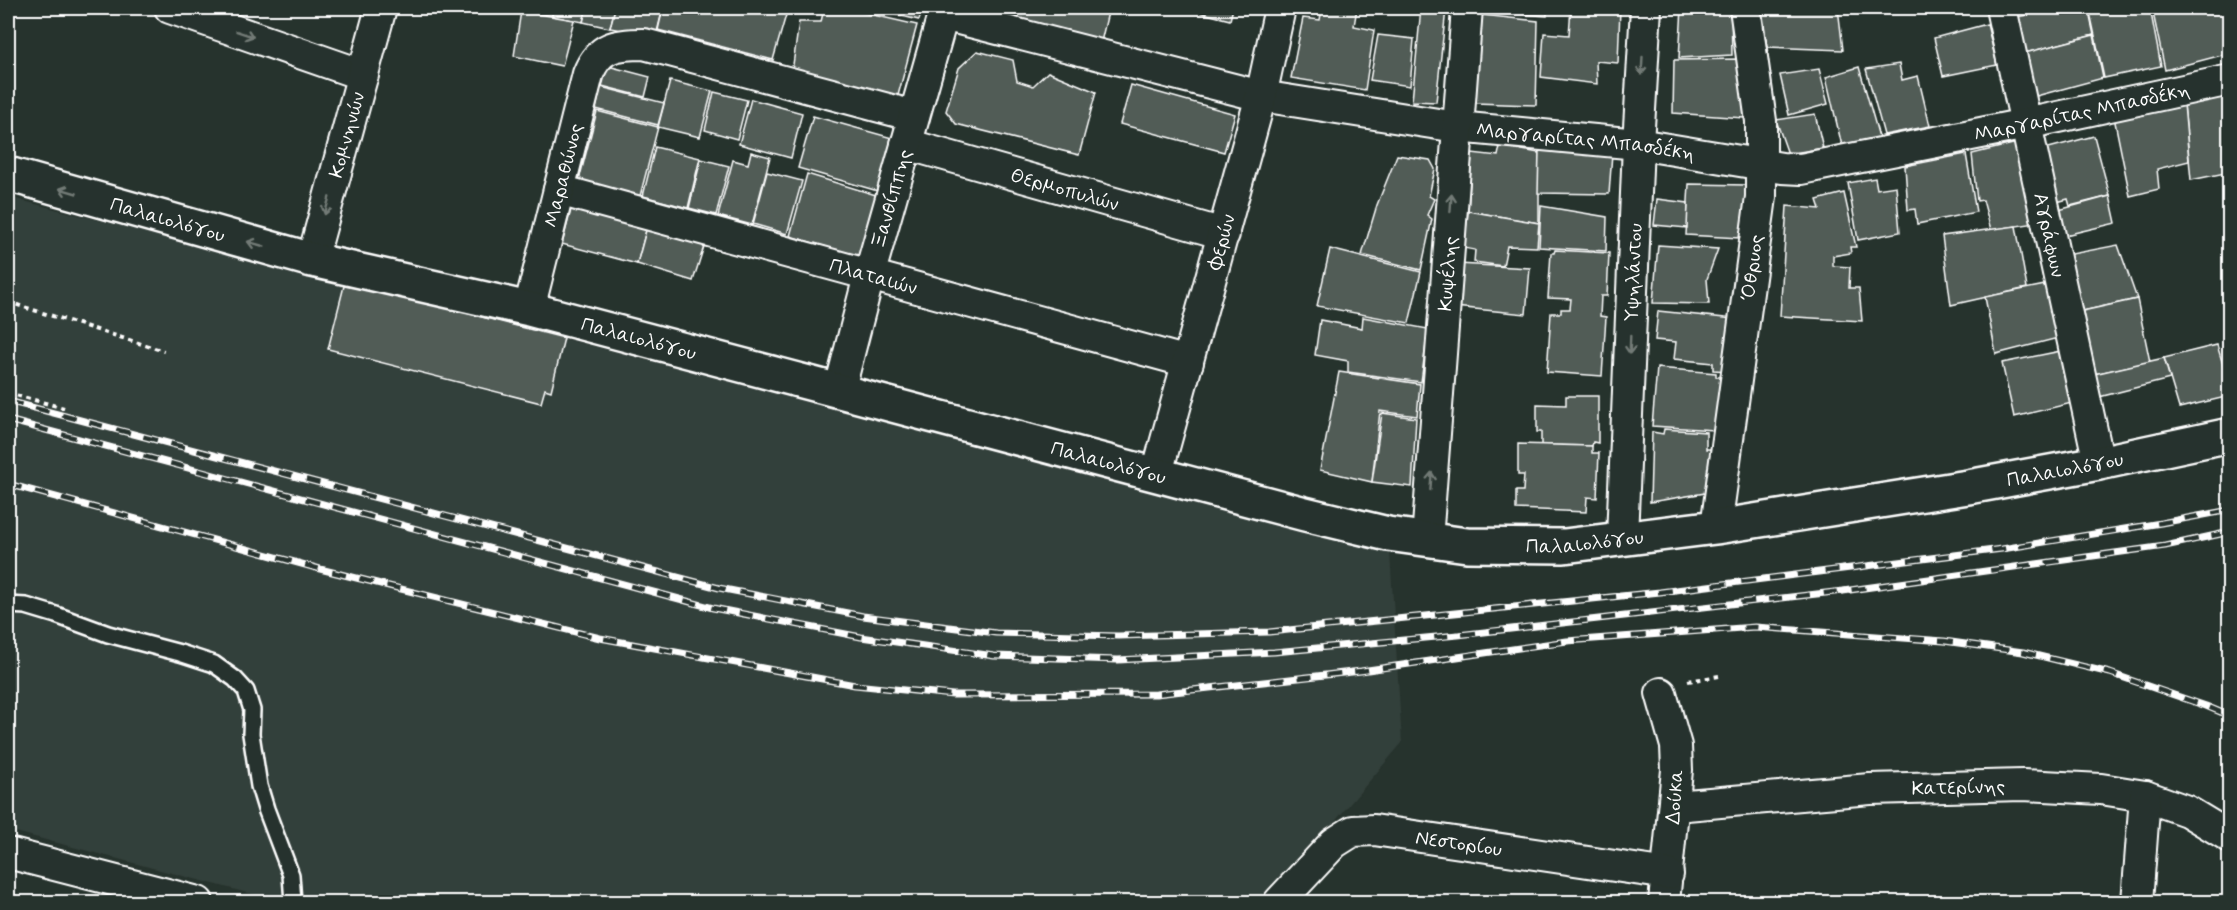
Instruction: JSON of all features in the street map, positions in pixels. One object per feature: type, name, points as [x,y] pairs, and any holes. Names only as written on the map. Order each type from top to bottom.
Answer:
[{"type":"street","points":[[170,8],[363,75]]},
{"type":"street","name":"Κομνηνών","points":[[312,260],[381,8]]},
{"type":"street","name":"Φερών","points":[[1157,473],[1261,96],[1280,8]]},
{"type":"street","name":"Κυψέλης","points":[[1427,540],[1456,127],[1467,8]]},
{"type":"street","name":"Υψηλάντου","points":[[1622,538],[1638,144],[1646,8]]},
{"type":"street","name":"Όθρυος","points":[[1716,527],[1761,197],[1761,121],[1745,8]]},
{"type":"street","name":"Αγράφων","points":[[2001,8],[2099,463]]},
{"type":"street","name":"Μαργαρίτας Μπασδέκη","points":[[944,11],[1261,96],[1456,127],[1638,144],[1801,169],[2229,80]]},
{"type":"street","name":"Ξανθίππης","points":[[839,392],[869,276],[944,11]]},
{"type":"street","name":"Θερμοπυλών","points":[[607,49],[617,45],[644,44],[1224,234]]},
{"type":"street","name":"Μαραθώνος","points":[[529,309],[588,74],[597,57],[607,49]]},
{"type":"street","name":"Παλαιολόγου","points":[[8,174],[312,260],[529,309],[1348,524],[1427,540],[1467,545],[1563,546],[1716,527],[1968,487],[2099,463],[2229,435]]},
{"type":"street","name":"Πλαταιών","points":[[559,190],[1188,362]]},
{"type":"street","name":"Δούκα","points":[[1666,888],[1677,770],[1670,688]]},
{"type":"street","name":"Κατερίνης","points":[[1675,806],[1881,788],[2023,785],[2101,789],[2145,796],[2187,811],[2229,837]]},
{"type":"street","points":[[2137,903],[2145,796]]},
{"type":"street","name":"Νεστορίου","points":[[1279,903],[1334,843],[1353,831],[1374,830],[1666,888]]},
{"type":"street","points":[[8,853],[198,903]]},
{"type":"lane","points":[[8,605],[26,606],[131,641],[214,664],[235,679],[246,691],[252,710],[251,734],[259,786],[291,875],[293,903]]},
{"type":"path","points":[[8,302],[164,351]]},
{"type":"path","points":[[8,393],[64,408]]},
{"type":"path","points":[[1670,688],[1719,676]]},
{"type":"shaded area","points":[[8,197],[966,441],[1390,552],[1402,743],[1266,902],[282,902],[8,830]]},
{"type":"building","points":[[510,8],[553,8],[552,16]]},
{"type":"building","points":[[553,8],[587,8],[583,22],[552,16]]},
{"type":"building","points":[[587,8],[615,8],[610,28],[583,22]]},
{"type":"building","points":[[615,8],[663,8],[656,36],[610,28]]},
{"type":"building","points":[[663,8],[788,8],[773,60],[658,30]]},
{"type":"building","points":[[824,8],[843,8],[917,25],[897,99],[792,72],[799,22],[821,22]]},
{"type":"building","points":[[868,8],[923,8],[919,20]]},
{"type":"building","points":[[972,8],[1109,8],[1101,42]]},
{"type":"building","points":[[1183,8],[1233,8],[1230,20]]},
{"type":"building","points":[[1322,8],[1357,8],[1354,26],[1374,30],[1365,90],[1291,78],[1303,18],[1320,20]]},
{"type":"building","points":[[1421,8],[1446,9],[1436,102],[1412,101]]},
{"type":"building","points":[[1483,8],[1547,8],[1547,16],[1483,11]]},
{"type":"building","points":[[1571,8],[1620,8],[1618,63],[1596,61],[1597,84],[1541,77],[1544,33],[1569,35]]},
{"type":"building","points":[[1682,8],[1731,8],[1732,55],[1679,58]]},
{"type":"building","points":[[1762,8],[1838,8],[1843,50],[1767,47]]},
{"type":"building","points":[[2061,8],[2088,8],[2094,35],[2021,54],[2012,18]]},
{"type":"building","points":[[2089,8],[2150,8],[2161,66],[2104,78]]},
{"type":"building","points":[[2152,8],[2222,8],[2230,38],[2230,53],[2165,70]]},
{"type":"building","points":[[521,11],[574,20],[562,66],[514,56]]},
{"type":"building","points":[[1482,15],[1538,21],[1536,105],[1475,103]]},
{"type":"building","points":[[1987,24],[1997,65],[1943,76],[1934,38]]},
{"type":"building","points":[[1378,35],[1414,39],[1410,86],[1370,80]]},
{"type":"building","points":[[2094,35],[2103,78],[2029,98],[2021,54]]},
{"type":"building","points":[[977,51],[1013,60],[1017,81],[1033,86],[1048,72],[1096,92],[1079,155],[956,124],[946,111],[959,68]]},
{"type":"building","points":[[1741,59],[1744,118],[1673,113],[1674,60]]},
{"type":"building","points":[[1899,64],[1902,80],[1918,76],[1930,126],[1884,135],[1866,69]]},
{"type":"building","points":[[608,66],[650,77],[645,97],[602,86]]},
{"type":"building","points":[[1859,67],[1879,137],[1842,146],[1826,77]]},
{"type":"building","points":[[1819,69],[1828,104],[1789,115],[1780,75]]},
{"type":"building","points":[[670,81],[712,91],[700,137],[658,127]]},
{"type":"building","points":[[1131,85],[1235,114],[1224,152],[1120,124]]},
{"type":"building","points":[[601,87],[664,103],[658,125],[596,109]]},
{"type":"building","points":[[714,92],[747,100],[737,139],[705,130]]},
{"type":"building","points":[[2230,93],[2230,172],[2191,180],[2184,104]]},
{"type":"building","points":[[751,99],[802,113],[791,158],[739,144]]},
{"type":"building","points":[[2184,104],[2189,161],[2157,169],[2159,189],[2130,196],[2114,117]]},
{"type":"building","points":[[597,111],[658,127],[640,196],[579,180]]},
{"type":"building","points":[[1815,114],[1823,148],[1788,154],[1776,120]]},
{"type":"building","points":[[813,116],[892,138],[878,191],[798,168]]},
{"type":"building","points":[[2094,136],[2110,196],[2070,206],[2068,199],[2053,203],[2041,150]]},
{"type":"building","points":[[2017,143],[2036,223],[1991,230],[1983,200],[1977,201],[1972,154]]},
{"type":"building","points":[[1500,146],[1539,153],[1539,223],[1468,211],[1472,153],[1498,156]]},
{"type":"building","points":[[655,147],[700,158],[688,208],[643,196]]},
{"type":"building","points":[[1539,150],[1612,153],[1609,194],[1538,193]]},
{"type":"building","points":[[751,152],[770,157],[752,225],[718,216],[733,160],[748,164]]},
{"type":"building","points":[[1966,154],[1976,212],[1917,224],[1915,209],[1908,210],[1905,166]]},
{"type":"building","points":[[1397,155],[1430,160],[1435,169],[1429,196],[1434,199],[1427,215],[1432,219],[1421,270],[1362,255],[1377,205]]},
{"type":"building","points":[[701,159],[729,166],[716,215],[689,208]]},
{"type":"building","points":[[767,172],[802,181],[787,234],[753,224]]},
{"type":"building","points":[[807,174],[876,195],[860,257],[790,236]]},
{"type":"building","points":[[1875,178],[1877,189],[1896,186],[1900,232],[1858,240],[1848,183]]},
{"type":"building","points":[[1689,184],[1747,185],[1746,214],[1740,238],[1686,235]]},
{"type":"building","points":[[1844,193],[1856,247],[1850,247],[1851,253],[1833,256],[1833,266],[1850,267],[1849,288],[1859,288],[1862,321],[1780,316],[1787,206],[1820,209],[1817,200]]},
{"type":"building","points":[[2110,196],[2116,223],[2061,236],[2055,211]]},
{"type":"building","points":[[1657,199],[1688,203],[1687,228],[1654,225]]},
{"type":"building","points":[[573,202],[648,223],[637,264],[562,244]]},
{"type":"building","points":[[1541,206],[1607,217],[1606,251],[1539,247]]},
{"type":"building","points":[[1468,211],[1539,223],[1537,247],[1507,246],[1503,266],[1474,262],[1475,250],[1464,248]]},
{"type":"building","points":[[648,223],[706,240],[693,281],[637,264]]},
{"type":"building","points":[[2016,226],[2027,288],[1951,305],[1942,236]]},
{"type":"building","points":[[1658,245],[1718,249],[1707,279],[1709,304],[1653,303]]},
{"type":"building","points":[[2118,245],[2137,299],[2078,312],[2066,255]]},
{"type":"building","points":[[1330,249],[1421,272],[1409,323],[1317,306]]},
{"type":"building","points":[[1555,250],[1609,253],[1607,296],[1601,296],[1600,316],[1606,317],[1602,376],[1547,372],[1551,313],[1561,313],[1561,309],[1570,309],[1571,299],[1548,298],[1551,253]]},
{"type":"building","points":[[1458,264],[1530,268],[1526,314],[1454,307]]},
{"type":"building","points":[[345,282],[564,338],[551,391],[545,389],[541,403],[328,349]]},
{"type":"building","points":[[2050,284],[2062,337],[1996,354],[1985,297]]},
{"type":"building","points":[[2137,299],[2150,362],[2094,374],[2078,312]]},
{"type":"building","points":[[1658,311],[1734,319],[1729,371],[1713,370],[1713,363],[1674,359],[1676,342],[1655,340]]},
{"type":"building","points":[[1363,317],[1428,329],[1421,382],[1348,372],[1348,361],[1315,355],[1320,320],[1362,328]]},
{"type":"building","points":[[2217,345],[2230,387],[2230,396],[2179,408],[2164,358]]},
{"type":"building","points":[[2061,351],[2072,403],[2014,417],[2002,363]]},
{"type":"building","points":[[2164,358],[2170,379],[2099,397],[2094,374]]},
{"type":"building","points":[[1657,368],[1716,373],[1716,377],[1725,377],[1715,430],[1652,426]]},
{"type":"building","points":[[1339,372],[1420,384],[1417,416],[1380,411],[1372,482],[1320,470]]},
{"type":"building","points":[[1566,396],[1598,396],[1598,443],[1593,442],[1592,446],[1541,445],[1541,432],[1537,432],[1537,404],[1566,405]]},
{"type":"building","points":[[1382,413],[1416,418],[1412,487],[1372,482]]},
{"type":"building","points":[[1664,429],[1706,432],[1706,449],[1715,449],[1705,493],[1650,502],[1652,432],[1663,434]]},
{"type":"building","points":[[1518,444],[1592,446],[1592,453],[1599,453],[1597,498],[1587,497],[1586,512],[1516,509],[1516,491],[1523,491],[1524,475],[1518,475]]},
{"type":"railway","points":[[8,401],[719,588],[863,616],[996,633],[1118,636],[1269,632],[1660,592],[2002,549],[2230,510]]},
{"type":"railway","points":[[8,420],[713,608],[861,637],[994,656],[1118,660],[1274,652],[1458,635],[1843,591],[2165,546],[2230,532]]},
{"type":"railway","points":[[8,484],[320,569],[600,638],[855,685],[953,695],[1156,694],[1361,671],[1567,641],[1755,627],[1944,641],[2023,652],[2110,673],[2230,716]]}]
